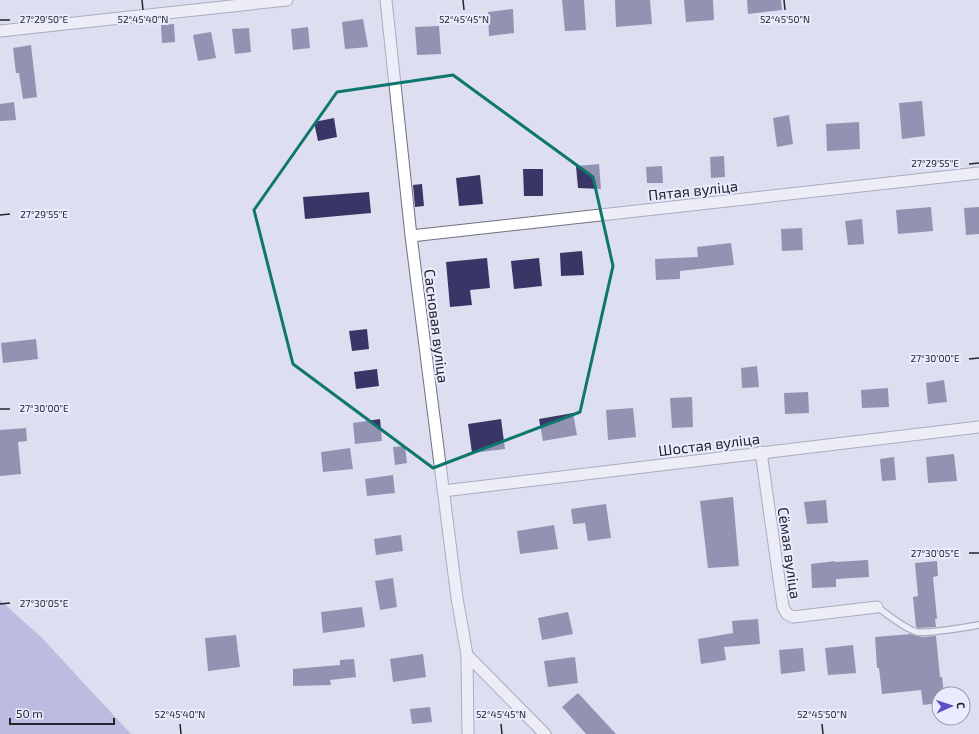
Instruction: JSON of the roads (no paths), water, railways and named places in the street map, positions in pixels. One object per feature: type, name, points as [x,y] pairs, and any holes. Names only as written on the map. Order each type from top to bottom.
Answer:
[{"type":"street","points":[[0,30],[287,0]]},
{"type":"street","name":"Сасновая вуліца","points":[[386,0],[411,236],[457,598],[467,655],[468,734]]},
{"type":"street","name":"Пятая вуліца","points":[[411,236],[979,173]]},
{"type":"street","name":"Шостая вуліца","points":[[443,491],[979,427]]},
{"type":"street","name":"Сёмая вуліца","points":[[761,452],[783,607],[787,614],[793,616],[877,607]]},
{"type":"street","points":[[467,655],[545,734]]},
{"type":"lane","points":[[877,607],[893,617],[903,626],[918,632],[979,625]]},
{"type":"water","points":[[0,600],[42,638],[131,734],[0,734]]}]
